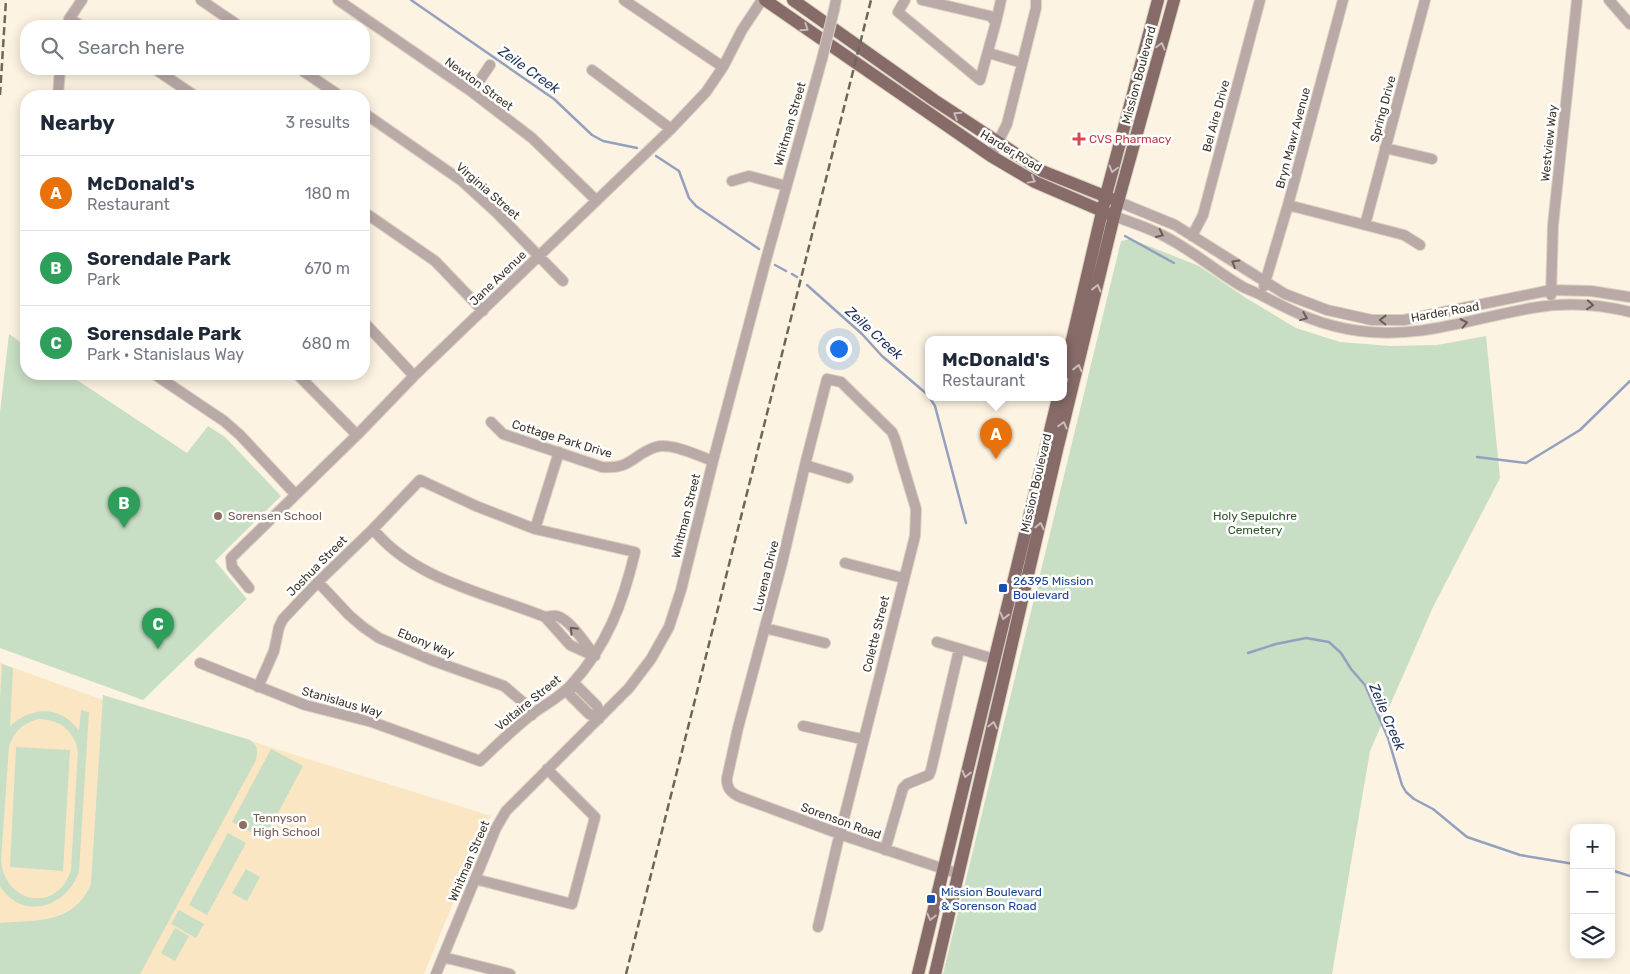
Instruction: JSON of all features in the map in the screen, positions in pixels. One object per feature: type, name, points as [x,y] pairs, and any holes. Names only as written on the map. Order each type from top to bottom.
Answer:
[{"type":"main road","name":"Harder Road","points":[[764,0],[991,156],[1035,182],[1109,214]]},
{"type":"main road","name":"Harder Road","points":[[793,0],[934,100],[1042,171],[1106,195],[1119,202]]},
{"type":"main road","name":"Mission Boulevard","points":[[935,974],[1048,492],[1109,214],[1106,195],[1158,0]]},
{"type":"main road","name":"Mission Boulevard","points":[[1067,363],[1109,214],[1119,202],[1174,0]]},
{"type":"main road","name":"Mission Boulevard","points":[[918,974],[1057,401]]},
{"type":"main road","points":[[1047,441],[1050,443],[1051,448],[1045,475],[1048,492]]},
{"type":"street","points":[[70,20],[82,0]]},
{"type":"street","points":[[201,0],[230,20]]},
{"type":"street","name":"Newton Street","points":[[338,0],[367,20]]},
{"type":"street","points":[[624,0],[723,67]]},
{"type":"street","name":"Jane Avenue","points":[[249,588],[232,567],[231,558],[357,435],[414,376],[540,256],[706,92],[723,67],[742,30],[764,0]]},
{"type":"street","points":[[905,0],[898,12],[980,80],[1000,0]]},
{"type":"street","points":[[922,0],[990,16],[996,22]]},
{"type":"street","points":[[991,156],[1007,124],[1036,8],[1036,0]]},
{"type":"street","name":"Bel Aire Drive","points":[[1192,236],[1202,215],[1260,0]]},
{"type":"street","name":"Bryn Mawr Avenue","points":[[1266,282],[1343,0]]},
{"type":"street","name":"Spring Drive","points":[[1366,225],[1425,0]]},
{"type":"street","name":"Westview Way","points":[[1551,290],[1553,225],[1577,0]]},
{"type":"street","points":[[1609,0],[1630,24]]},
{"type":"street","name":"Whitman Street","points":[[436,974],[500,820],[513,803],[599,719],[641,674],[668,627],[681,590],[713,461],[835,5]]},
{"type":"street","name":"Newton Street","points":[[370,22],[472,92],[532,138],[596,200]]},
{"type":"street","points":[[988,53],[1022,63]]},
{"type":"street","points":[[472,92],[490,65]]},
{"type":"street","points":[[592,70],[670,129]]},
{"type":"street","points":[[58,90],[60,75]]},
{"type":"street","points":[[164,75],[186,90]]},
{"type":"street","points":[[309,75],[331,90]]},
{"type":"street","name":"Virginia Street","points":[[370,117],[462,181],[497,213],[563,281]]},
{"type":"street","points":[[1385,148],[1432,159]]},
{"type":"street","points":[[732,181],[749,176],[786,186]]},
{"type":"street","name":"Harder Road","points":[[1119,202],[1170,222],[1285,294],[1327,310],[1372,320],[1404,320],[1551,290],[1591,291],[1630,297]]},
{"type":"street","points":[[1288,204],[1404,235],[1420,245]]},
{"type":"street","name":"Harder Road","points":[[1109,214],[1161,234],[1244,287],[1281,307],[1317,322],[1360,331],[1396,333],[1438,329],[1531,308],[1550,306],[1593,305],[1630,312]]},
{"type":"street","points":[[370,216],[435,261],[483,311]]},
{"type":"street","points":[[1260,295],[1266,282]]},
{"type":"street","points":[[1550,306],[1551,290]]},
{"type":"street","points":[[370,328],[414,376]]},
{"type":"street","name":"Luvena Drive","points":[[727,778],[827,379]]},
{"type":"street","name":"Colette Street","points":[[818,927],[862,739],[915,536],[916,509],[895,439],[887,426],[841,382],[827,379]]},
{"type":"street","points":[[163,380],[235,430],[295,494]]},
{"type":"street","points":[[304,380],[357,435]]},
{"type":"street","name":"Cottage Park Drive","points":[[491,422],[503,434],[602,467],[615,468],[657,446],[677,448],[713,461]]},
{"type":"street","points":[[535,529],[559,452]]},
{"type":"street","points":[[805,464],[848,478]]},
{"type":"street","name":"Joshua Street","points":[[258,687],[274,651],[279,627],[283,619],[420,480],[476,506],[535,529]]},
{"type":"street","name":"Voltaire Street","points":[[480,761],[532,715],[570,686],[594,656],[624,595],[635,552],[535,529]]},
{"type":"street","points":[[372,530],[400,557],[438,577],[545,617],[556,616],[564,620],[584,641],[594,656]]},
{"type":"street","points":[[845,563],[903,578]]},
{"type":"street","name":"Ebony Way","points":[[318,582],[348,615],[371,632],[431,660],[504,686],[524,703],[532,715]]},
{"type":"street","points":[[765,628],[825,643]]},
{"type":"street","points":[[937,642],[994,659]]},
{"type":"street","points":[[885,850],[903,788],[907,784],[929,775],[931,770],[959,650]]},
{"type":"street","name":"Stanislaus Way","points":[[200,664],[305,705],[372,722],[480,761]]},
{"type":"street","points":[[570,686],[578,687],[597,706],[599,719]]},
{"type":"street","points":[[803,726],[862,739]]},
{"type":"street","points":[[475,879],[572,904],[595,817],[547,770]]},
{"type":"street","name":"Sorenson Road","points":[[727,778],[727,785],[733,794],[885,850],[958,874]]},
{"type":"street","points":[[443,957],[510,974]]},
{"type":"shaded area","name":"Tennyson High School","points":[[0,663],[103,700],[103,695],[491,816],[481,835],[424,974],[0,974]]},
{"type":"green space","name":"Holy Sepulchre Cemetery","points":[[1131,239],[1199,266],[1246,298],[1296,328],[1340,342],[1390,346],[1437,345],[1486,336],[1500,478],[1433,607],[1370,751],[1332,974],[943,974],[1121,241]]},
{"type":"green space","points":[[9,334],[20,342],[20,380],[77,380],[187,453],[208,426],[225,437],[281,496],[215,561],[247,599],[143,700],[0,648],[0,412]]},
{"type":"green space","points":[[2,664],[13,668],[10,726],[28,715],[46,711],[64,716],[79,731],[81,710],[89,712],[79,871],[65,894],[44,906],[32,907],[20,904],[9,897],[0,886],[0,700]],"holes":[[[38,719],[53,721],[64,727],[73,737],[78,751],[71,870],[64,884],[55,893],[44,898],[33,898],[21,894],[12,887],[5,875],[1,860],[9,747],[16,732],[27,723]]]},
{"type":"green space","points":[[103,695],[250,740],[257,748],[256,760],[140,974],[0,974],[0,923],[41,920],[65,913],[75,907],[84,897],[91,884]]},
{"type":"green space","points":[[16,747],[70,750],[63,871],[10,867]]},
{"type":"green space","points":[[271,749],[303,766],[264,839],[232,822]]},
{"type":"green space","points":[[228,833],[246,843],[207,915],[189,905]]},
{"type":"green space","points":[[246,869],[260,877],[247,901],[232,893]]},
{"type":"green space","points":[[179,910],[204,924],[196,938],[171,924]]},
{"type":"green space","points":[[175,928],[189,936],[175,961],[161,953]]},
{"type":"waterway","name":"Zeile Creek","points":[[411,0],[554,99],[592,135],[603,141],[637,148]]},
{"type":"waterway","name":"Zeile Creek","points":[[656,156],[679,171],[689,198],[696,206],[759,249]]},
{"type":"waterway","points":[[1125,236],[1174,263]]},
{"type":"waterway","name":"Zeile Creek","points":[[775,265],[786,271]]},
{"type":"waterway","name":"Zeile Creek","points":[[792,274],[797,277]]},
{"type":"waterway","name":"Zeile Creek","points":[[807,285],[862,334],[882,356],[925,392]]},
{"type":"waterway","points":[[1477,457],[1526,463],[1580,430],[1630,381]]},
{"type":"waterway","name":"Zeile Creek","points":[[932,401],[935,406],[966,523]]},
{"type":"waterway","name":"Zeile Creek","points":[[1248,653],[1276,644],[1306,638],[1329,642],[1341,653],[1351,669],[1365,685],[1388,738],[1402,785],[1406,792],[1414,799],[1433,809],[1467,837],[1520,855],[1570,863]]},
{"type":"waterway","points":[[1615,871],[1630,876]]},
{"type":"railway","points":[[0,95],[6,0]]},
{"type":"railway","points":[[626,974],[871,0]]},
{"type":"place","name":"CVS Pharmacy","points":[[1079,139]]},
{"type":"place","name":"McDonald's","points":[[996,459]]},
{"type":"place","name":"Sorensen School","points":[[218,516]]},
{"type":"place","name":"Sorendale Park","points":[[124,528]]},
{"type":"place","name":"26395 Mission Boulevard","points":[[1003,588]]},
{"type":"place","name":"Sorensdale Park","points":[[158,649]]},
{"type":"place","name":"Tennyson High School","points":[[243,825]]},
{"type":"place","name":"Mission Boulevard & Sorenson Road","points":[[931,899]]}]
